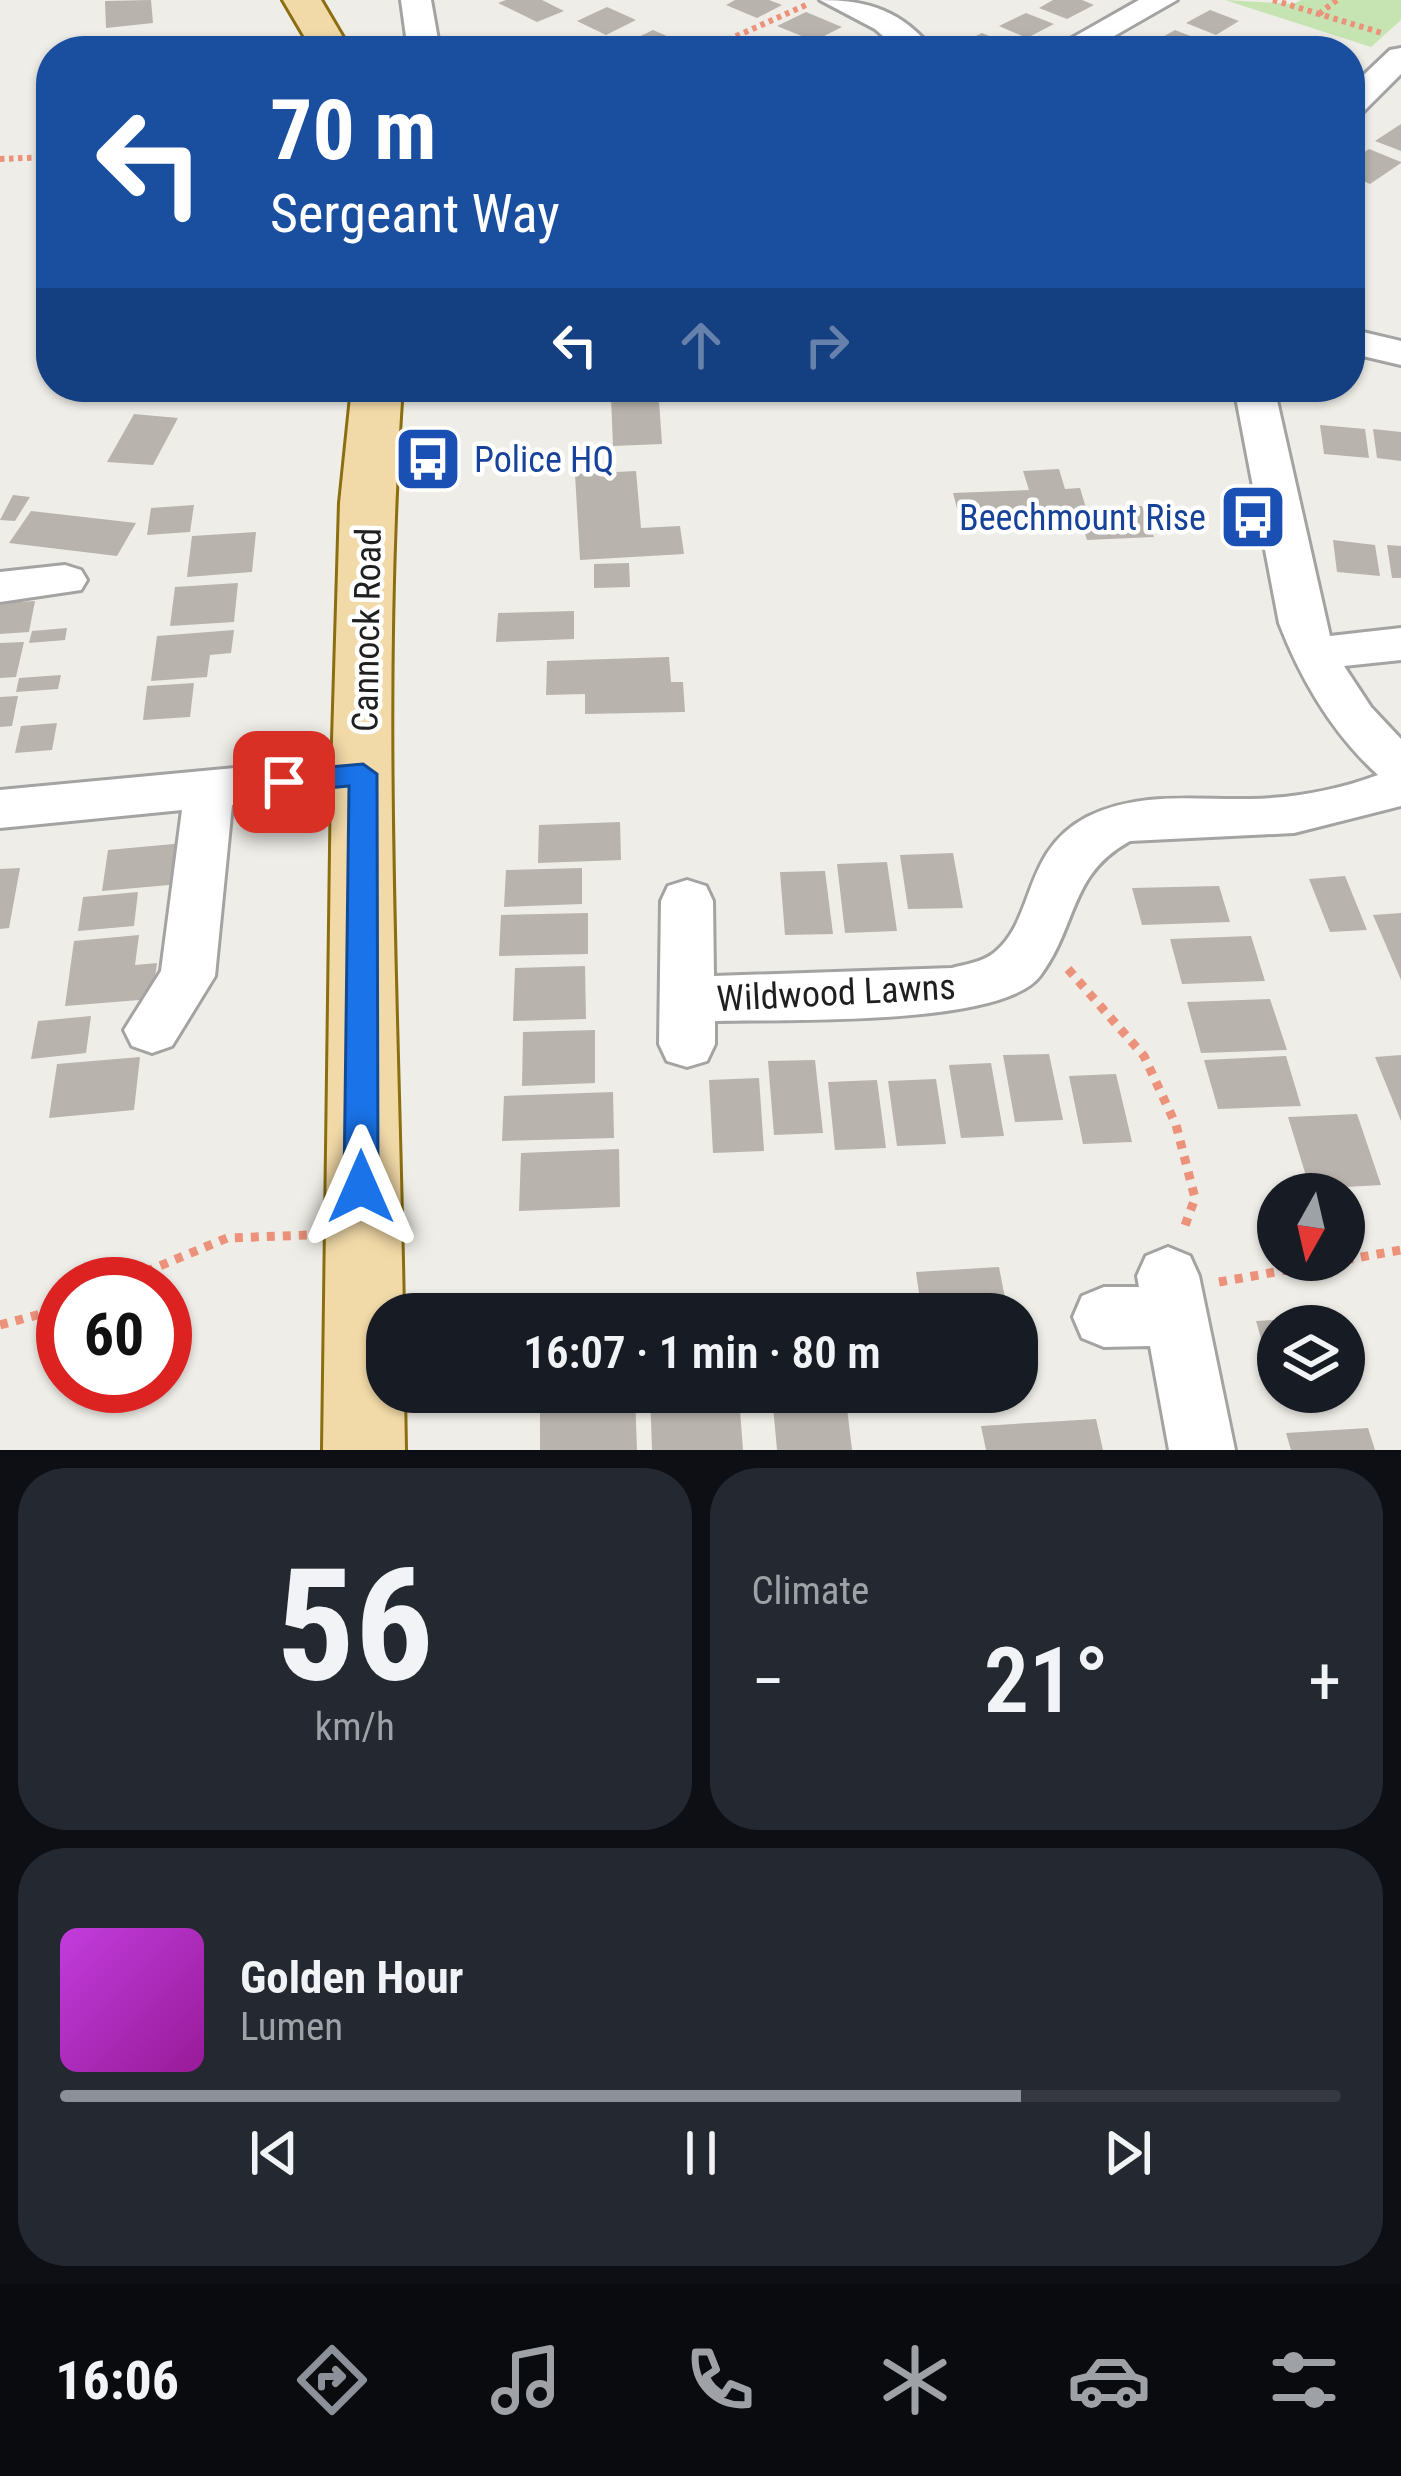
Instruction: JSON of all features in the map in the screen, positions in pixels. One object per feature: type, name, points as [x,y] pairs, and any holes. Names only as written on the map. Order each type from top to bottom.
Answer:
[{"type":"main road","points":[[302,0],[323,36]]},
{"type":"main road","name":"Cannock Road","points":[[364,1450],[360,1233],[363,774],[367,503],[375,402]]},
{"type":"street","points":[[416,0],[422,36]]},
{"type":"street","points":[[836,0],[886,22],[901,36]]},
{"type":"street","points":[[1094,36],[1162,0]]},
{"type":"street","points":[[1365,87],[1396,49]]},
{"type":"street","points":[[1365,344],[1401,353]]},
{"type":"street","points":[[1257,402],[1301,623],[1313,654],[1334,694],[1375,746],[1401,766]]},
{"type":"street","points":[[0,586],[64,580]]},
{"type":"street","points":[[1313,654],[1401,644]]},
{"type":"street","points":[[0,809],[363,774]]},
{"type":"street","name":"Wildwood Lawns","points":[[687,901],[687,1022],[952,990],[995,978],[1019,964],[1062,865],[1095,836],[1134,820],[1313,812],[1359,803],[1401,786]]},
{"type":"street","points":[[152,1030],[188,976],[208,789]]},
{"type":"street","points":[[1104,1317],[1172,1296],[1202,1450]]},
{"type":"path","points":[[738,36],[818,0]]},
{"type":"path","points":[[1274,0],[1396,49]]},
{"type":"path","points":[[1318,14],[1337,0]]},
{"type":"path","points":[[0,159],[36,158]]},
{"type":"path","points":[[1033,933],[1144,1056],[1176,1125],[1195,1198],[1172,1296],[1219,1282],[1401,1250]]},
{"type":"path","points":[[181,1257],[227,1238],[360,1233]]},
{"type":"path","points":[[0,1325],[36,1315]]},
{"type":"green space","points":[[1225,0],[1294,4],[1301,0],[1401,0],[1401,20],[1371,47],[1365,45],[1365,36],[1337,36]]},
{"type":"building","points":[[151,0],[153,23],[106,28],[105,1]]},
{"type":"building","points":[[542,0],[564,11],[537,22],[498,3]]},
{"type":"building","points":[[735,0],[782,5],[757,18],[726,5]]},
{"type":"building","points":[[1053,0],[1094,5],[1067,19],[1039,8]]},
{"type":"building","points":[[607,7],[636,20],[606,35],[577,21]]},
{"type":"building","points":[[1210,10],[1239,21],[1216,35],[1186,23]]},
{"type":"building","points":[[806,12],[842,27],[824,36],[802,36],[777,26]]},
{"type":"building","points":[[1026,13],[1054,24],[1031,36],[999,26]]},
{"type":"building","points":[[1401,124],[1401,151],[1375,141]]},
{"type":"building","points":[[1369,149],[1401,162],[1370,184],[1365,182],[1365,152]]},
{"type":"building","points":[[611,402],[659,402],[662,444],[613,446]]},
{"type":"building","points":[[134,414],[178,418],[153,465],[107,462]]},
{"type":"building","points":[[1320,425],[1365,429],[1369,458],[1324,454]]},
{"type":"building","points":[[1373,429],[1401,432],[1401,461],[1377,458]]},
{"type":"building","points":[[1059,469],[1065,489],[1080,488],[1086,508],[1142,506],[1154,537],[1087,540],[1084,531],[1043,533],[1040,524],[962,527],[953,493],[1029,490],[1023,471]]},
{"type":"building","points":[[636,471],[641,528],[680,526],[684,554],[580,560],[575,474]]},
{"type":"building","points":[[13,495],[30,497],[15,521],[0,520]]},
{"type":"building","points":[[194,505],[190,532],[147,535],[151,508]]},
{"type":"building","points":[[31,511],[136,523],[117,556],[9,543]]},
{"type":"building","points":[[256,532],[252,572],[187,577],[192,536]]},
{"type":"building","points":[[1333,540],[1375,545],[1380,576],[1337,572]]},
{"type":"building","points":[[1387,545],[1401,546],[1401,578],[1392,578]]},
{"type":"building","points":[[629,563],[630,587],[594,588],[594,564]]},
{"type":"building","points":[[238,583],[234,622],[170,626],[175,587]]},
{"type":"building","points":[[35,601],[29,632],[0,634],[0,603]]},
{"type":"building","points":[[574,611],[574,639],[496,642],[498,613]]},
{"type":"building","points":[[67,628],[65,640],[29,643],[32,631]]},
{"type":"building","points":[[234,630],[231,653],[210,655],[207,677],[151,681],[157,636]]},
{"type":"building","points":[[24,642],[16,677],[0,678],[0,643]]},
{"type":"building","points":[[669,657],[671,682],[683,682],[685,712],[585,714],[585,694],[546,695],[547,661]]},
{"type":"building","points":[[61,675],[58,689],[16,692],[19,678]]},
{"type":"building","points":[[194,683],[190,717],[143,720],[147,686]]},
{"type":"building","points":[[18,696],[12,726],[0,727],[0,697]]},
{"type":"building","points":[[57,723],[52,750],[15,753],[21,726]]},
{"type":"building","points":[[620,822],[621,860],[538,863],[539,825]]},
{"type":"building","points":[[184,843],[180,884],[102,891],[108,850]]},
{"type":"building","points":[[953,853],[963,908],[908,909],[900,855]]},
{"type":"building","points":[[887,862],[897,931],[845,933],[837,864]]},
{"type":"building","points":[[20,868],[9,928],[0,929],[0,869]]},
{"type":"building","points":[[582,868],[582,904],[504,907],[506,870]]},
{"type":"building","points":[[825,871],[833,934],[785,935],[780,872]]},
{"type":"building","points":[[1345,876],[1367,930],[1330,932],[1309,879]]},
{"type":"building","points":[[1219,886],[1230,922],[1142,925],[1132,888]]},
{"type":"building","points":[[138,892],[134,926],[78,931],[83,897]]},
{"type":"building","points":[[588,913],[588,954],[499,956],[501,915]]},
{"type":"building","points":[[1401,913],[1401,980],[1373,915]]},
{"type":"building","points":[[139,935],[135,965],[157,963],[152,999],[65,1006],[74,941]]},
{"type":"building","points":[[1251,936],[1265,981],[1182,984],[1170,939]]},
{"type":"building","points":[[585,966],[586,1019],[513,1021],[515,968]]},
{"type":"building","points":[[1270,999],[1287,1050],[1201,1053],[1187,1002]]},
{"type":"building","points":[[91,1016],[86,1053],[31,1059],[38,1021]]},
{"type":"building","points":[[595,1030],[595,1083],[522,1086],[523,1032]]},
{"type":"building","points":[[1049,1054],[1063,1120],[1015,1122],[1003,1055]]},
{"type":"building","points":[[1401,1055],[1401,1121],[1375,1057]]},
{"type":"building","points":[[1286,1056],[1301,1106],[1218,1109],[1204,1060]]},
{"type":"building","points":[[140,1057],[134,1110],[49,1118],[57,1064]]},
{"type":"building","points":[[815,1060],[823,1133],[774,1135],[768,1061]]},
{"type":"building","points":[[991,1063],[1004,1136],[961,1138],[949,1065]]},
{"type":"building","points":[[1116,1074],[1132,1142],[1083,1144],[1069,1076]]},
{"type":"building","points":[[759,1078],[764,1151],[713,1153],[709,1080]]},
{"type":"building","points":[[936,1079],[946,1144],[897,1146],[888,1081]]},
{"type":"building","points":[[877,1080],[886,1148],[835,1150],[828,1082]]},
{"type":"building","points":[[613,1092],[614,1138],[502,1141],[504,1096]]},
{"type":"building","points":[[1357,1114],[1381,1185],[1365,1186],[1365,1173],[1305,1173],[1288,1117]]},
{"type":"building","points":[[619,1149],[620,1207],[519,1211],[521,1153]]},
{"type":"building","points":[[999,1267],[1004,1293],[919,1293],[916,1272]]},
{"type":"building","points":[[540,1413],[636,1413],[637,1450],[540,1450]]},
{"type":"building","points":[[651,1413],[740,1413],[743,1450],[652,1450]]},
{"type":"building","points":[[774,1413],[848,1413],[852,1450],[777,1450]]},
{"type":"building","points":[[1096,1419],[1103,1450],[986,1450],[981,1426]]},
{"type":"building","points":[[1368,1428],[1375,1450],[1291,1450],[1286,1433]]},
{"type":"place","name":"Police HQ","points":[[428,459]]},
{"type":"place","name":"Beechmount Rise","points":[[1253,517]]},
{"type":"route","points":[[284,782],[363,774],[361,1187]]}]
